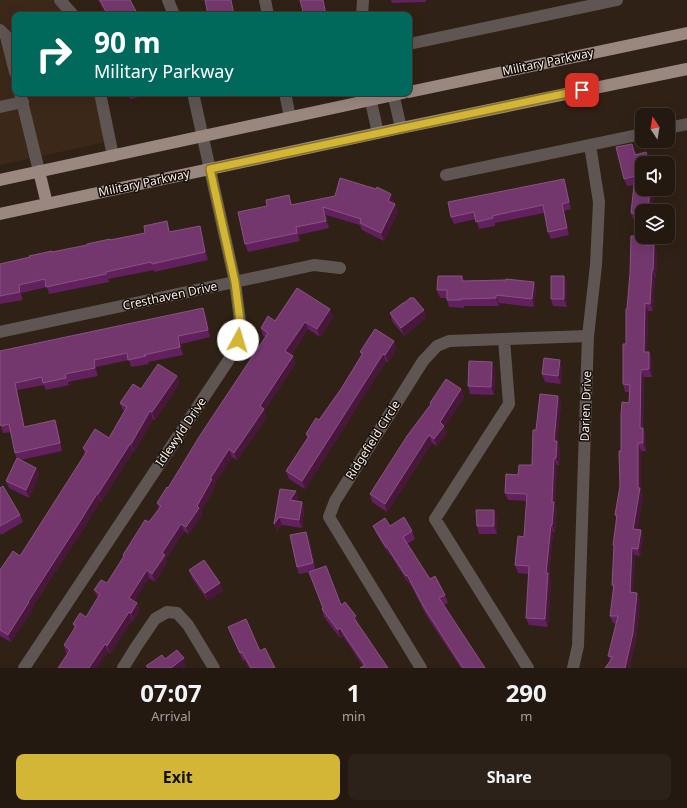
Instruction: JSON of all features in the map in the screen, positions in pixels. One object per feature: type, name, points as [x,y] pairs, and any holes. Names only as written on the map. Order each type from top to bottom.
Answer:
[{"type":"main road","name":"Military Parkway","points":[[412,91],[687,33]]},
{"type":"main road","name":"Military Parkway","points":[[0,214],[687,68]]},
{"type":"main road","points":[[0,180],[290,117],[370,96]]},
{"type":"main road","points":[[39,172],[47,204]]},
{"type":"street","points":[[60,0],[70,12]]},
{"type":"street","points":[[168,0],[173,12]]},
{"type":"street","points":[[265,0],[267,12]]},
{"type":"street","points":[[362,12],[363,0]]},
{"type":"street","points":[[412,43],[617,0]]},
{"type":"street","points":[[0,30],[6,36],[12,60]]},
{"type":"street","points":[[101,96],[113,156]]},
{"type":"street","name":"Idlewyld Drive","points":[[24,668],[230,358],[238,340],[240,321],[235,282],[194,96]]},
{"type":"street","points":[[286,96],[290,117]]},
{"type":"street","points":[[370,96],[378,133]]},
{"type":"street","points":[[397,96],[402,128]]},
{"type":"street","points":[[0,107],[21,98],[39,172]]},
{"type":"street","points":[[675,127],[687,124]]},
{"type":"street","points":[[446,175],[635,135]]},
{"type":"street","name":"Darien Drive","points":[[572,668],[578,646],[588,336],[596,265],[599,202],[590,145]]},
{"type":"street","name":"Cresthaven Drive","points":[[0,332],[314,265],[340,268]]},
{"type":"street","name":"Ridgefield Circle","points":[[421,668],[329,517],[335,501],[423,361],[437,346],[449,341],[588,336]]},
{"type":"street","points":[[504,339],[508,404],[435,519],[528,668]]},
{"type":"street","points":[[123,668],[155,619],[167,612],[177,613],[188,625],[214,668]]},
{"type":"shaded area","points":[[0,0],[55,0],[66,12],[12,12],[12,96],[95,96],[106,142],[0,165]]},
{"type":"building","points":[[100,0],[130,0],[136,12],[112,12],[106,12]]},
{"type":"building","points":[[205,0],[231,0],[233,12],[207,12]]},
{"type":"building","points":[[300,0],[323,0],[325,12],[303,12]]},
{"type":"building","points":[[632,144],[635,155],[646,152],[647,156],[635,156],[635,176],[624,179],[616,147]]},
{"type":"building","points":[[635,176],[635,196],[649,196],[649,204],[635,204],[635,213],[631,213]]},
{"type":"building","points":[[340,178],[376,189],[377,187],[391,194],[388,201],[395,204],[381,233],[360,223],[361,219],[323,207],[326,221],[296,227],[297,233],[245,244],[238,212],[267,206],[266,200],[289,195],[291,205],[335,196]]},
{"type":"building","points":[[564,179],[569,202],[562,204],[567,228],[548,232],[543,205],[492,216],[493,218],[476,222],[474,212],[451,217],[448,202]]},
{"type":"building","points":[[167,221],[169,232],[200,226],[205,252],[152,264],[151,262],[106,272],[106,274],[46,287],[45,279],[19,285],[20,292],[0,296],[0,264],[52,251],[145,233],[144,226]]},
{"type":"building","points":[[631,236],[635,236],[635,244],[654,245],[650,304],[645,303],[644,352],[649,352],[649,369],[641,370],[640,428],[643,428],[643,443],[638,443],[638,488],[640,488],[633,529],[641,530],[638,549],[632,548],[630,592],[637,593],[633,633],[625,668],[605,668],[613,657],[608,656],[618,616],[610,616],[614,585],[612,585],[613,545],[617,515],[615,515],[620,486],[619,451],[621,451],[622,402],[629,403],[630,385],[623,384],[623,344],[626,344],[626,309],[630,273]]},
{"type":"building","points":[[438,276],[462,276],[462,281],[506,279],[534,282],[532,299],[496,295],[496,298],[447,300],[447,290],[437,290]]},
{"type":"building","points":[[551,276],[564,276],[564,299],[551,299]]},
{"type":"building","points":[[297,288],[330,309],[317,329],[305,322],[285,351],[293,356],[260,406],[264,409],[234,453],[229,449],[210,479],[212,479],[197,506],[199,508],[186,527],[181,524],[162,553],[165,555],[152,574],[147,570],[129,598],[137,603],[131,613],[129,612],[107,646],[105,644],[89,668],[58,668],[70,650],[64,645],[76,626],[73,624],[80,613],[86,617],[100,594],[94,590],[101,580],[107,583],[145,520],[149,522],[161,506],[157,503],[268,333],[261,328],[268,316],[275,321]]},
{"type":"building","points":[[410,298],[414,298],[424,310],[401,328],[390,313]]},
{"type":"building","points":[[203,308],[208,330],[178,336],[180,347],[128,360],[127,353],[94,360],[95,368],[65,374],[66,378],[43,383],[42,377],[15,383],[24,427],[55,420],[60,443],[15,453],[9,424],[1,426],[0,423],[0,351]]},
{"type":"building","points":[[375,329],[394,341],[385,355],[383,354],[302,481],[286,471],[309,436],[306,434],[316,418],[319,420],[341,389],[363,353],[360,352]]},
{"type":"building","points":[[544,358],[560,360],[558,376],[542,374]]},
{"type":"building","points":[[469,361],[492,362],[491,387],[468,386]]},
{"type":"building","points":[[158,364],[177,376],[152,412],[150,411],[131,444],[97,494],[8,635],[0,630],[0,570],[13,551],[20,556],[87,451],[83,448],[95,429],[109,438],[127,407],[120,403],[133,384],[141,389]]},
{"type":"building","points":[[446,379],[461,389],[440,422],[444,426],[434,439],[429,435],[385,504],[370,494],[407,436],[431,404],[430,403]]},
{"type":"building","points":[[540,394],[558,396],[554,441],[557,441],[556,458],[554,458],[552,502],[554,502],[546,573],[548,573],[545,619],[526,618],[529,566],[515,565],[518,536],[524,537],[527,494],[505,493],[506,474],[518,475],[519,465],[532,465],[533,430],[536,430]]},
{"type":"building","points":[[17,458],[36,468],[26,490],[6,481]]},
{"type":"building","points":[[3,486],[20,515],[0,526],[0,488]]},
{"type":"building","points":[[280,489],[296,491],[290,500],[302,502],[299,520],[279,517],[274,524]]},
{"type":"building","points":[[476,510],[494,510],[494,526],[477,526]]},
{"type":"building","points":[[404,517],[412,531],[403,537],[430,579],[435,576],[445,595],[439,598],[485,668],[463,668],[424,607],[407,575],[406,576],[373,526],[385,518],[390,526]]},
{"type":"building","points":[[306,532],[313,563],[297,567],[290,535]]},
{"type":"building","points":[[204,560],[220,583],[205,593],[189,570]]},
{"type":"building","points":[[326,566],[341,605],[345,602],[356,616],[354,618],[388,668],[360,668],[365,665],[340,628],[338,630],[322,609],[323,608],[309,572]]},
{"type":"building","points":[[246,619],[260,651],[265,648],[275,668],[251,668],[242,652],[240,653],[228,627]]},
{"type":"building","points":[[177,650],[184,658],[171,668],[148,668],[146,666],[162,655],[165,659]]},
{"type":"route","points":[[238,340],[240,321],[235,282],[210,169],[582,90]]}]
